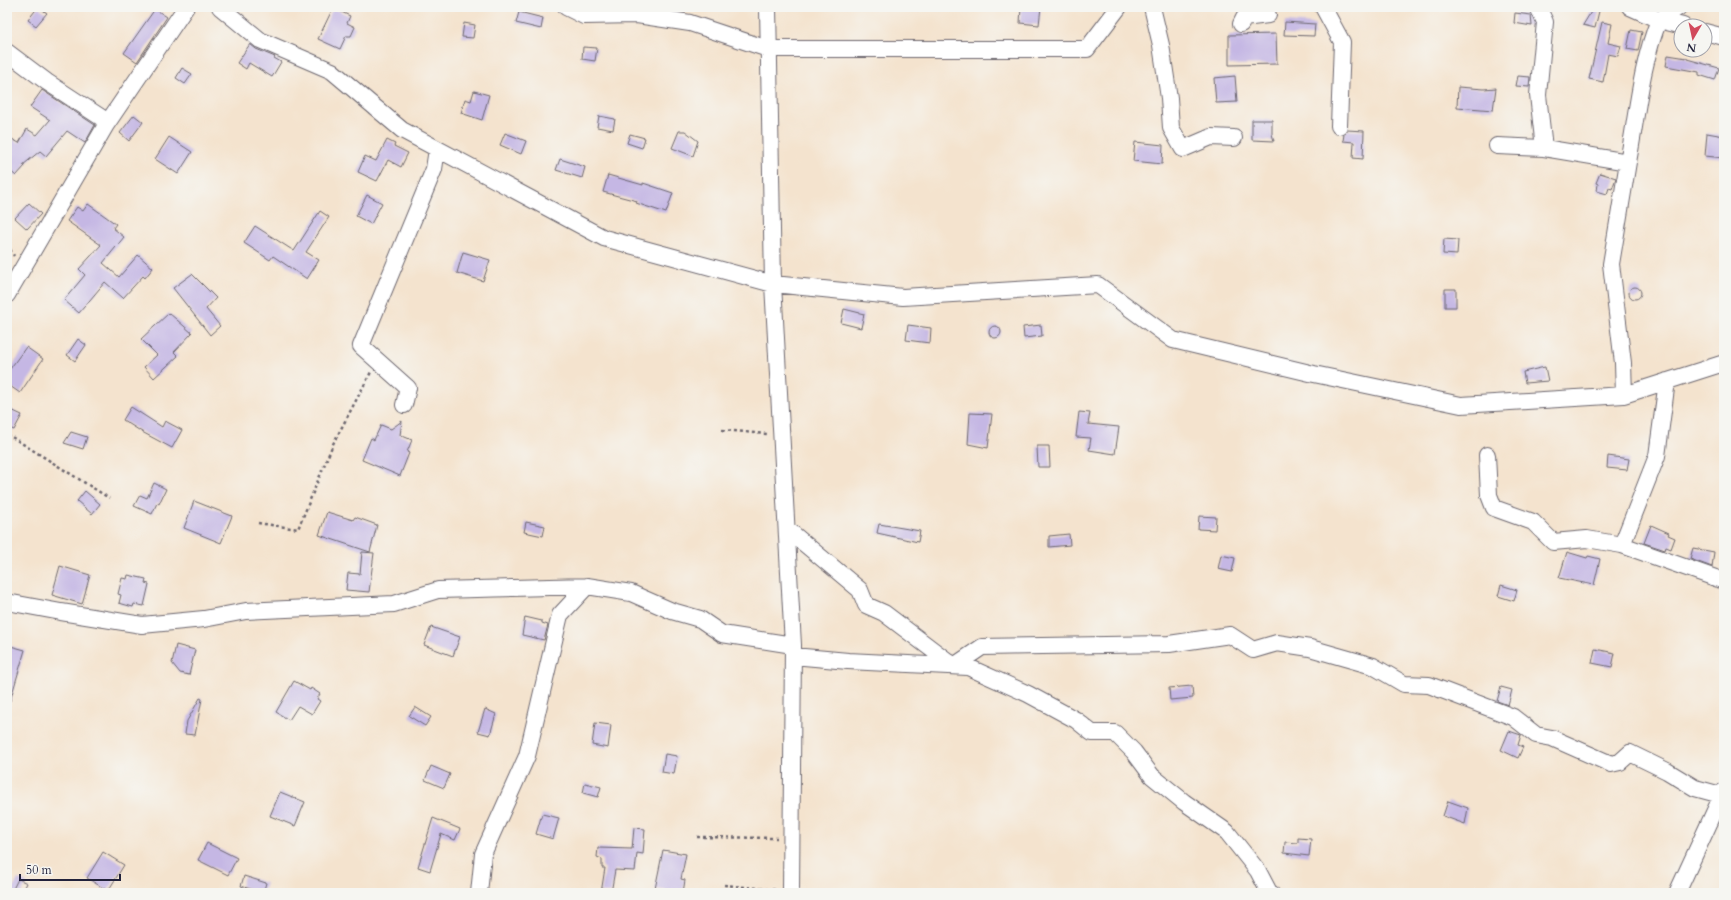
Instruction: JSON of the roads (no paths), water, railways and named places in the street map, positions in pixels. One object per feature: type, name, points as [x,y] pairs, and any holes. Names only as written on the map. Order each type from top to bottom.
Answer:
[{"type":"street","points":[[7,296],[106,125],[186,7]]},
{"type":"street","points":[[220,7],[260,40],[332,71],[402,130],[604,238],[774,284],[903,297],[1098,285],[1173,340],[1314,374],[1461,405],[1624,395],[1724,363]]},
{"type":"street","points":[[566,7],[584,16],[637,16],[690,23],[768,49],[1087,49],[1119,7]]},
{"type":"street","points":[[768,7],[774,284],[793,651],[791,892]]},
{"type":"street","points":[[1152,7],[1161,45],[1169,98],[1171,128],[1183,149],[1211,137],[1234,138]]},
{"type":"street","points":[[1323,7],[1342,42],[1339,126]]},
{"type":"street","points":[[1538,7],[1544,22],[1538,95],[1544,148]]},
{"type":"street","points":[[1630,7],[1659,20],[1673,24]]},
{"type":"street","points":[[1624,395],[1622,356],[1611,264],[1628,162],[1652,38],[1659,20],[1679,7]]},
{"type":"street","points":[[1241,24],[1244,18],[1268,16]]},
{"type":"street","points":[[1713,34],[1724,37]]},
{"type":"street","points":[[7,52],[47,82],[102,118],[106,125]]},
{"type":"street","points":[[1497,146],[1544,148],[1628,162]]},
{"type":"street","points":[[404,405],[408,388],[361,346],[434,169],[437,148]]},
{"type":"street","points":[[1622,545],[1657,456],[1668,381]]},
{"type":"street","points":[[1487,455],[1489,495],[1494,508],[1533,522],[1553,542],[1587,539],[1622,545],[1724,581]]},
{"type":"street","points":[[787,529],[860,590],[866,605],[884,613],[954,666]]},
{"type":"street","points":[[479,893],[484,854],[527,756],[560,615],[587,586]]},
{"type":"street","points":[[7,602],[142,625],[204,619],[246,611],[394,604],[438,590],[587,586],[631,593],[672,611],[700,620],[722,634],[793,651],[968,666],[1028,694],[1076,720],[1092,733],[1115,734],[1134,752],[1152,776],[1184,802],[1227,832],[1258,871],[1270,893]]},
{"type":"street","points":[[954,666],[982,647],[1169,644],[1230,635],[1253,650],[1277,643],[1310,648],[1373,666],[1404,684],[1429,685],[1513,717],[1536,735],[1552,738],[1611,764],[1620,762],[1630,754],[1666,771],[1695,788],[1723,793],[1677,893]]}]
